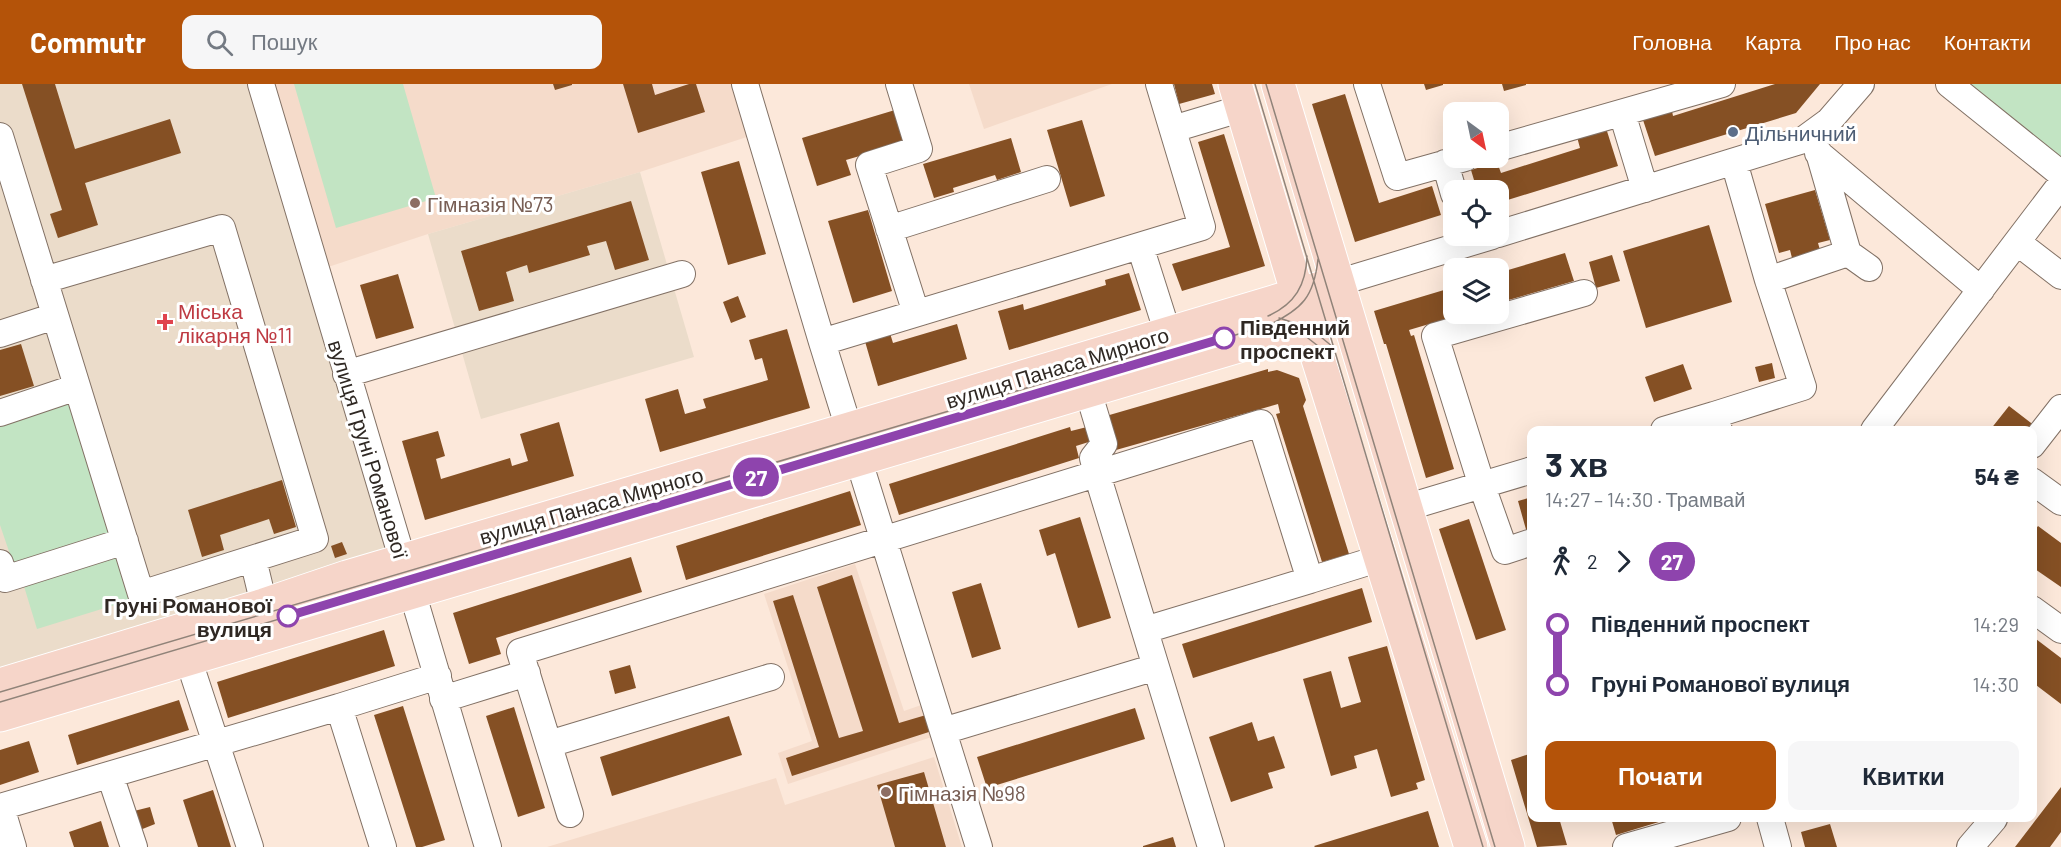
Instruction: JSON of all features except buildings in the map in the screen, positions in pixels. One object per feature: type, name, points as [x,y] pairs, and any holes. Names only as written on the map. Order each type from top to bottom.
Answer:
[{"type":"main road","points":[[1278,84],[1336,283],[1508,847]]},
{"type":"main road","points":[[1239,96],[1298,295],[1471,847]]},
{"type":"main road","name":"вулиця Панаса Мирного","points":[[0,715],[411,592],[854,444],[1168,334],[1336,283]]},
{"type":"main road","name":"вулиця Панаса Мирного","points":[[0,685],[402,561],[854,444],[1088,391],[1346,314]]},
{"type":"street","name":"вулиця Груні Романової","points":[[261,84],[440,687],[481,845]]},
{"type":"street","points":[[745,84],[822,342],[979,847]]},
{"type":"street","points":[[899,84],[919,148],[869,165],[916,313]]},
{"type":"street","points":[[822,342],[1202,227],[1159,84]]},
{"type":"street","points":[[1367,84],[1396,177],[1443,163]]},
{"type":"street","points":[[1509,145],[1722,84]]},
{"type":"street","points":[[1509,231],[1734,162],[1811,147],[1829,121],[1861,84]]},
{"type":"street","points":[[1949,84],[2061,174]]},
{"type":"street","points":[[1173,129],[1239,96]]},
{"type":"street","points":[[1622,112],[1645,189]]},
{"type":"street","points":[[0,136],[44,280],[55,316],[141,594],[315,539],[222,228],[44,280]]},
{"type":"street","points":[[1811,147],[1848,254],[1869,268]]},
{"type":"street","points":[[1811,147],[1981,290]]},
{"type":"street","points":[[1694,426],[1717,423],[1803,387],[1768,280],[1734,162]]},
{"type":"street","points":[[889,230],[1047,179]]},
{"type":"street","points":[[1877,426],[2061,184]]},
{"type":"street","points":[[2017,242],[2061,276]]},
{"type":"street","points":[[1140,246],[1168,334]]},
{"type":"street","name":"вулиця Панаса Мирного","points":[[1336,283],[1445,246]]},
{"type":"street","points":[[1768,280],[1848,254]]},
{"type":"street","points":[[346,374],[682,274]]},
{"type":"street","points":[[1527,544],[1505,551],[1434,336],[1584,293]]},
{"type":"street","points":[[0,334],[55,316]]},
{"type":"street","points":[[0,413],[77,387]]},
{"type":"street","points":[[1088,391],[1104,444],[1093,458],[1097,474],[1211,847]]},
{"type":"street","points":[[2037,439],[2061,408]]},
{"type":"street","points":[[570,814],[520,652],[1262,423],[1310,580]]},
{"type":"street","points":[[1405,508],[1527,472]]},
{"type":"street","points":[[2037,485],[2061,502]]},
{"type":"street","points":[[0,562],[5,579],[125,541]]},
{"type":"street","points":[[1144,630],[1381,558]]},
{"type":"street","points":[[253,559],[264,605]]},
{"type":"street","points":[[2037,613],[2061,630]]},
{"type":"street","points":[[188,658],[250,847]]},
{"type":"street","points":[[943,732],[1156,667]]},
{"type":"street","points":[[13,847],[0,807],[339,707],[527,673]]},
{"type":"street","points":[[549,744],[771,677]]},
{"type":"street","points":[[339,707],[383,847]]},
{"type":"street","points":[[110,775],[134,847]]},
{"type":"street","points":[[1626,847],[1714,822]]},
{"type":"street","points":[[1771,822],[1778,847]]},
{"type":"street","points":[[1970,847],[1991,822]]},
{"type":"shaded area","name":"Міська лікарня №11","points":[[0,84],[258,84],[402,561],[0,685]]},
{"type":"shaded area","name":"Гімназія №73","points":[[261,84],[745,84],[759,133],[640,172],[428,234],[316,271]]},
{"type":"shaded area","points":[[969,84],[1112,84],[984,129]]},
{"type":"shaded area","points":[[640,172],[694,357],[481,419],[428,234]]},
{"type":"shaded area","points":[[855,564],[904,711],[930,702],[941,734],[788,784],[778,753],[812,741],[764,594]]},
{"type":"shaded area","name":"Гімназія №98","points":[[934,757],[962,847],[547,847],[776,778],[785,805]]},
{"type":"green space","points":[[294,84],[403,84],[436,198],[336,228]]},
{"type":"green space","points":[[1949,84],[2061,84],[2061,174]]},
{"type":"green space","points":[[69,399],[115,535],[15,569],[0,525],[0,422]]},
{"type":"green space","points":[[119,553],[134,599],[37,629],[23,583]]},
{"type":"tram line","points":[[1255,84],[1483,847]]},
{"type":"tram line","points":[[1266,84],[1495,847]]},
{"type":"tram line","points":[[1268,316],[1285,306],[1297,292],[1304,276],[1307,256]]},
{"type":"tram line","points":[[0,702],[1269,325],[1290,313],[1304,300],[1313,283],[1318,259]]},
{"type":"tram line","points":[[1279,318],[1310,328],[1333,347]]},
{"type":"tram line","points":[[1290,329],[1304,335],[1327,353]]},
{"type":"tram line","name":"27","points":[[288,616],[1224,338]]},
{"type":"tram line","points":[[0,692],[1165,347]]},
{"type":"place","name":"Дільничний","points":[[1733,132]]},
{"type":"place","name":"Гімназія №73","points":[[415,203]]},
{"type":"place","name":"Міська лікарня №11","points":[[165,322]]},
{"type":"place","name":"Південний проспект","points":[[1224,338]]},
{"type":"place","name":"Груні Романової вулиця","points":[[288,616]]},
{"type":"place","name":"Гімназія №98","points":[[886,792]]}]
